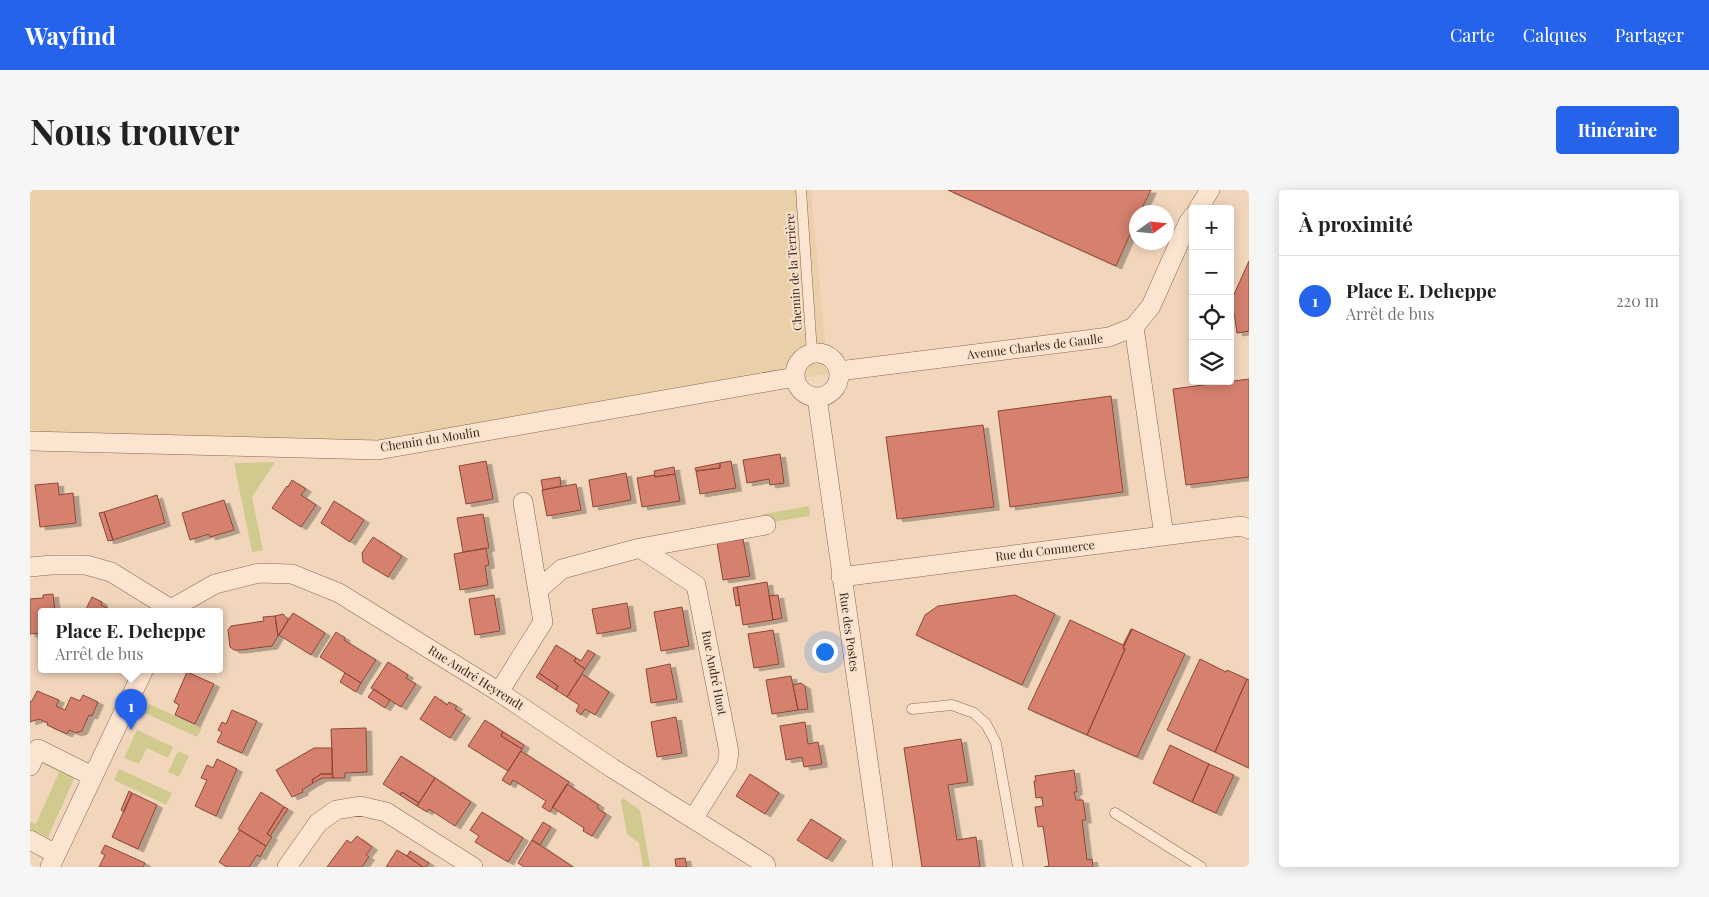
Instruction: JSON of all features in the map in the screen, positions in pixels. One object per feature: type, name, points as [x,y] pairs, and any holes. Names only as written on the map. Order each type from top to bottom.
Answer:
[{"type":"street","points":[[1201,205],[1210,190]]},
{"type":"street","name":"Avenue Charles de Gaulle","points":[[839,371],[1108,338],[1134,327],[1151,306],[1189,222]]},
{"type":"street","points":[[1134,327],[1164,536]]},
{"type":"street","points":[[812,353],[826,355],[836,364],[839,371],[839,379],[831,392],[817,397],[804,393],[800,389],[795,377],[797,365],[812,353]]},
{"type":"street","name":"Chemin du Moulin","points":[[30,442],[378,450],[795,377]]},
{"type":"street","name":"Rue des Postes","points":[[817,397],[883,867]]},
{"type":"street","points":[[499,692],[543,622],[523,502]]},
{"type":"street","points":[[538,590],[562,569],[640,548],[766,525]]},
{"type":"street","name":"Rue du Commerce","points":[[841,578],[1241,526],[1249,529]]},
{"type":"street","name":"Rue André Huot","points":[[640,548],[696,585],[729,752],[727,765],[693,819]]},
{"type":"street","points":[[30,567],[86,565],[111,572],[167,608]]},
{"type":"street","name":"Rue André Heyrendt","points":[[173,608],[214,584],[259,573],[292,574],[340,593],[499,692],[612,768],[765,866]]},
{"type":"street","points":[[30,840],[53,861],[142,673]]},
{"type":"street","points":[[30,766],[38,749],[92,776]]},
{"type":"street","points":[[288,867],[318,823],[336,810],[360,806],[386,812],[473,867]]},
{"type":"lane","name":"Chemin de la Terrière","points":[[801,190],[812,353]]},
{"type":"lane","points":[[912,709],[952,705],[974,713],[986,724],[996,744],[1018,867]]},
{"type":"lane","points":[[1114,813],[1201,867]]},
{"type":"shaded area","points":[[30,190],[811,190],[828,374],[759,384],[379,449],[30,441]]},
{"type":"shaded area","points":[[275,462],[252,497],[263,550],[252,552],[234,463]]},
{"type":"shaded area","points":[[809,506],[810,516],[766,523],[764,514]]},
{"type":"shaded area","points":[[149,704],[202,728],[197,737],[145,713]]},
{"type":"shaded area","points":[[137,730],[173,747],[168,758],[147,748],[139,764],[124,758]]},
{"type":"shaded area","points":[[178,751],[189,756],[179,777],[168,772]]},
{"type":"shaded area","points":[[46,758],[77,772],[48,837],[30,829],[30,822],[36,824],[59,772],[43,764]]},
{"type":"shaded area","points":[[119,769],[172,793],[166,805],[114,780]]},
{"type":"shaded area","points":[[623,798],[640,810],[650,867],[643,867],[639,843],[627,834],[621,801]]},
{"type":"building","points":[[948,190],[1151,190],[1144,205],[1129,205],[1129,237],[1116,266]]},
{"type":"building","points":[[1249,261],[1249,331],[1237,333],[1234,295]]},
{"type":"building","points":[[1249,379],[1249,477],[1186,485],[1173,389],[1203,385],[1234,385],[1234,381]]},
{"type":"building","points":[[1111,396],[1123,492],[1010,507],[998,411]]},
{"type":"building","points":[[983,425],[994,507],[897,519],[886,437]]},
{"type":"building","points":[[780,454],[784,483],[770,485],[769,479],[747,483],[743,460]]},
{"type":"building","points":[[486,461],[493,499],[466,504],[459,466]]},
{"type":"building","points":[[731,461],[736,488],[700,494],[696,471],[720,468],[720,463]]},
{"type":"building","points":[[720,463],[720,468],[696,471],[695,468]]},
{"type":"building","points":[[674,467],[675,474],[655,477],[654,471]]},
{"type":"building","points":[[626,473],[631,500],[593,507],[589,480]]},
{"type":"building","points":[[675,474],[680,501],[642,507],[637,478]]},
{"type":"building","points":[[560,477],[561,486],[543,490],[541,480]]},
{"type":"building","points":[[292,480],[306,489],[301,495],[316,505],[301,527],[272,508]]},
{"type":"building","points":[[58,483],[59,495],[73,493],[76,523],[40,527],[35,485]]},
{"type":"building","points":[[576,484],[581,510],[547,516],[542,490]]},
{"type":"building","points":[[157,495],[165,523],[113,540],[104,512]]},
{"type":"building","points":[[224,500],[234,530],[210,537],[209,534],[190,540],[182,513]]},
{"type":"building","points":[[334,501],[364,520],[350,542],[321,523]]},
{"type":"building","points":[[104,512],[113,540],[108,541],[99,513]]},
{"type":"building","points":[[483,514],[489,548],[463,552],[457,518]]},
{"type":"building","points":[[373,537],[402,556],[388,577],[363,562],[362,553]]},
{"type":"building","points":[[743,539],[750,576],[723,580],[717,543]]},
{"type":"building","points":[[486,548],[489,565],[485,566],[488,585],[460,590],[454,554]]},
{"type":"building","points":[[767,582],[773,620],[743,625],[737,587]]},
{"type":"building","points":[[737,587],[740,605],[736,606],[733,588]]},
{"type":"building","points":[[53,594],[55,608],[38,608],[38,633],[30,634],[30,599],[43,598],[43,595]]},
{"type":"building","points":[[494,595],[500,631],[475,635],[469,599]]},
{"type":"building","points":[[778,595],[782,618],[773,620],[769,596]]},
{"type":"building","points":[[1015,595],[1055,614],[1022,685],[916,635],[925,615],[938,606]]},
{"type":"building","points":[[92,597],[102,602],[101,605],[108,608],[86,608]]},
{"type":"building","points":[[627,603],[631,628],[597,634],[592,609]]},
{"type":"building","points":[[682,607],[689,646],[661,651],[654,612]]},
{"type":"building","points":[[293,613],[325,633],[311,655],[279,635]]},
{"type":"building","points":[[283,614],[288,620],[278,636],[275,616]]},
{"type":"building","points":[[275,616],[278,636],[272,646],[240,650],[234,650],[230,647],[228,630],[231,626],[264,621],[263,617]]},
{"type":"building","points":[[1070,620],[1123,645],[1132,629],[1087,735],[1028,709]]},
{"type":"building","points":[[1132,629],[1185,654],[1137,757],[1087,735]]},
{"type":"building","points":[[773,630],[779,664],[754,668],[748,634]]},
{"type":"building","points":[[336,632],[345,638],[344,640],[376,660],[361,683],[320,657]]},
{"type":"building","points":[[556,645],[576,658],[574,661],[585,669],[567,697],[556,690],[558,686],[539,673]]},
{"type":"building","points":[[588,650],[595,654],[585,669],[574,661],[576,658],[581,661]]},
{"type":"building","points":[[1200,659],[1226,672],[1227,670],[1247,679],[1215,752],[1167,730]]},
{"type":"building","points":[[388,662],[408,675],[406,678],[416,684],[401,707],[371,688]]},
{"type":"building","points":[[670,664],[677,699],[651,703],[646,669]]},
{"type":"building","points":[[187,673],[214,684],[195,724],[175,715],[179,705],[174,702]]},
{"type":"building","points":[[345,673],[361,683],[356,692],[340,682]]},
{"type":"building","points":[[539,673],[558,686],[556,690],[536,677]]},
{"type":"building","points":[[582,674],[609,692],[595,715],[585,709],[581,715],[576,711],[579,705],[567,697]]},
{"type":"building","points":[[791,676],[798,710],[772,714],[766,680]]},
{"type":"building","points":[[1247,679],[1249,680],[1249,768],[1215,752]]},
{"type":"building","points":[[801,683],[805,686],[808,709],[798,710],[793,685]]},
{"type":"building","points":[[374,689],[390,700],[385,708],[368,697]]},
{"type":"building","points":[[37,691],[59,700],[56,706],[65,710],[71,697],[80,701],[83,695],[98,702],[92,716],[89,715],[82,731],[76,733],[69,730],[67,734],[47,725],[48,723],[39,719],[30,722],[30,702]]},
{"type":"building","points":[[435,696],[447,705],[449,702],[457,706],[455,709],[465,715],[450,738],[420,719]]},
{"type":"building","points":[[232,710],[257,721],[242,753],[217,742],[222,732],[218,730],[222,722],[226,724]]},
{"type":"building","points":[[676,717],[682,753],[657,757],[651,722]]},
{"type":"building","points":[[485,720],[503,732],[501,736],[522,749],[508,771],[468,746]]},
{"type":"building","points":[[805,722],[808,744],[818,742],[822,764],[804,767],[802,757],[786,760],[780,726]]},
{"type":"building","points":[[366,728],[367,772],[345,773],[345,778],[333,778],[331,729]]},
{"type":"building","points":[[503,732],[524,745],[522,749],[501,736]]},
{"type":"building","points":[[961,739],[968,782],[948,785],[957,840],[976,837],[980,867],[922,867],[904,748]]},
{"type":"building","points":[[1170,745],[1209,764],[1192,802],[1153,783]]},
{"type":"building","points":[[314,748],[332,748],[332,774],[321,774],[312,780],[313,783],[302,790],[303,792],[292,797],[276,770]]},
{"type":"building","points":[[521,751],[569,782],[550,812],[542,807],[546,801],[513,780],[510,785],[502,780]]},
{"type":"building","points":[[401,756],[435,778],[419,803],[402,792],[400,795],[383,784]]},
{"type":"building","points":[[217,759],[237,769],[216,816],[195,806],[207,780],[201,778],[207,765],[213,768]]},
{"type":"building","points":[[1209,764],[1234,775],[1216,813],[1192,802]]},
{"type":"building","points":[[1074,770],[1077,792],[1074,792],[1076,800],[1083,800],[1086,820],[1082,820],[1087,860],[1092,859],[1093,867],[1044,867],[1049,866],[1043,826],[1038,827],[1035,807],[1043,806],[1042,797],[1036,798],[1035,776]]},
{"type":"building","points":[[321,774],[332,774],[333,778],[322,778],[313,783],[312,780]]},
{"type":"building","points":[[750,774],[779,793],[765,814],[736,796]]},
{"type":"building","points":[[435,778],[471,802],[455,826],[429,809],[427,812],[417,806]]},
{"type":"building","points":[[567,784],[599,805],[597,808],[606,814],[592,836],[583,831],[584,828],[552,807]]},
{"type":"building","points":[[129,791],[132,793],[124,812],[121,810]]},
{"type":"building","points":[[261,792],[284,807],[267,834],[272,837],[266,846],[238,829]]},
{"type":"building","points":[[402,792],[419,803],[417,806],[400,795]]},
{"type":"building","points":[[132,793],[157,805],[138,849],[112,837]]},
{"type":"building","points":[[284,807],[288,809],[270,836],[267,834]]},
{"type":"building","points":[[482,812],[523,838],[508,862],[475,842],[479,836],[470,830]]},
{"type":"building","points":[[811,819],[841,838],[827,859],[797,840]]},
{"type":"building","points":[[543,822],[551,827],[540,845],[532,840]]},
{"type":"building","points":[[240,830],[266,846],[260,857],[257,855],[249,867],[227,867],[219,862]]},
{"type":"building","points":[[357,836],[372,847],[366,855],[369,857],[362,867],[327,867],[347,840],[351,843]]},
{"type":"building","points":[[532,840],[573,867],[524,867],[518,863]]},
{"type":"building","points":[[105,845],[145,863],[143,867],[99,867],[105,855],[101,853]]},
{"type":"building","points":[[397,850],[407,856],[423,867],[386,867]]},
{"type":"building","points":[[410,851],[429,863],[426,867],[423,867],[407,856]]},
{"type":"building","points":[[685,858],[687,867],[676,867],[675,859]]},
{"type":"place","name":"Place E. Deheppe","points":[[131,730]]}]
